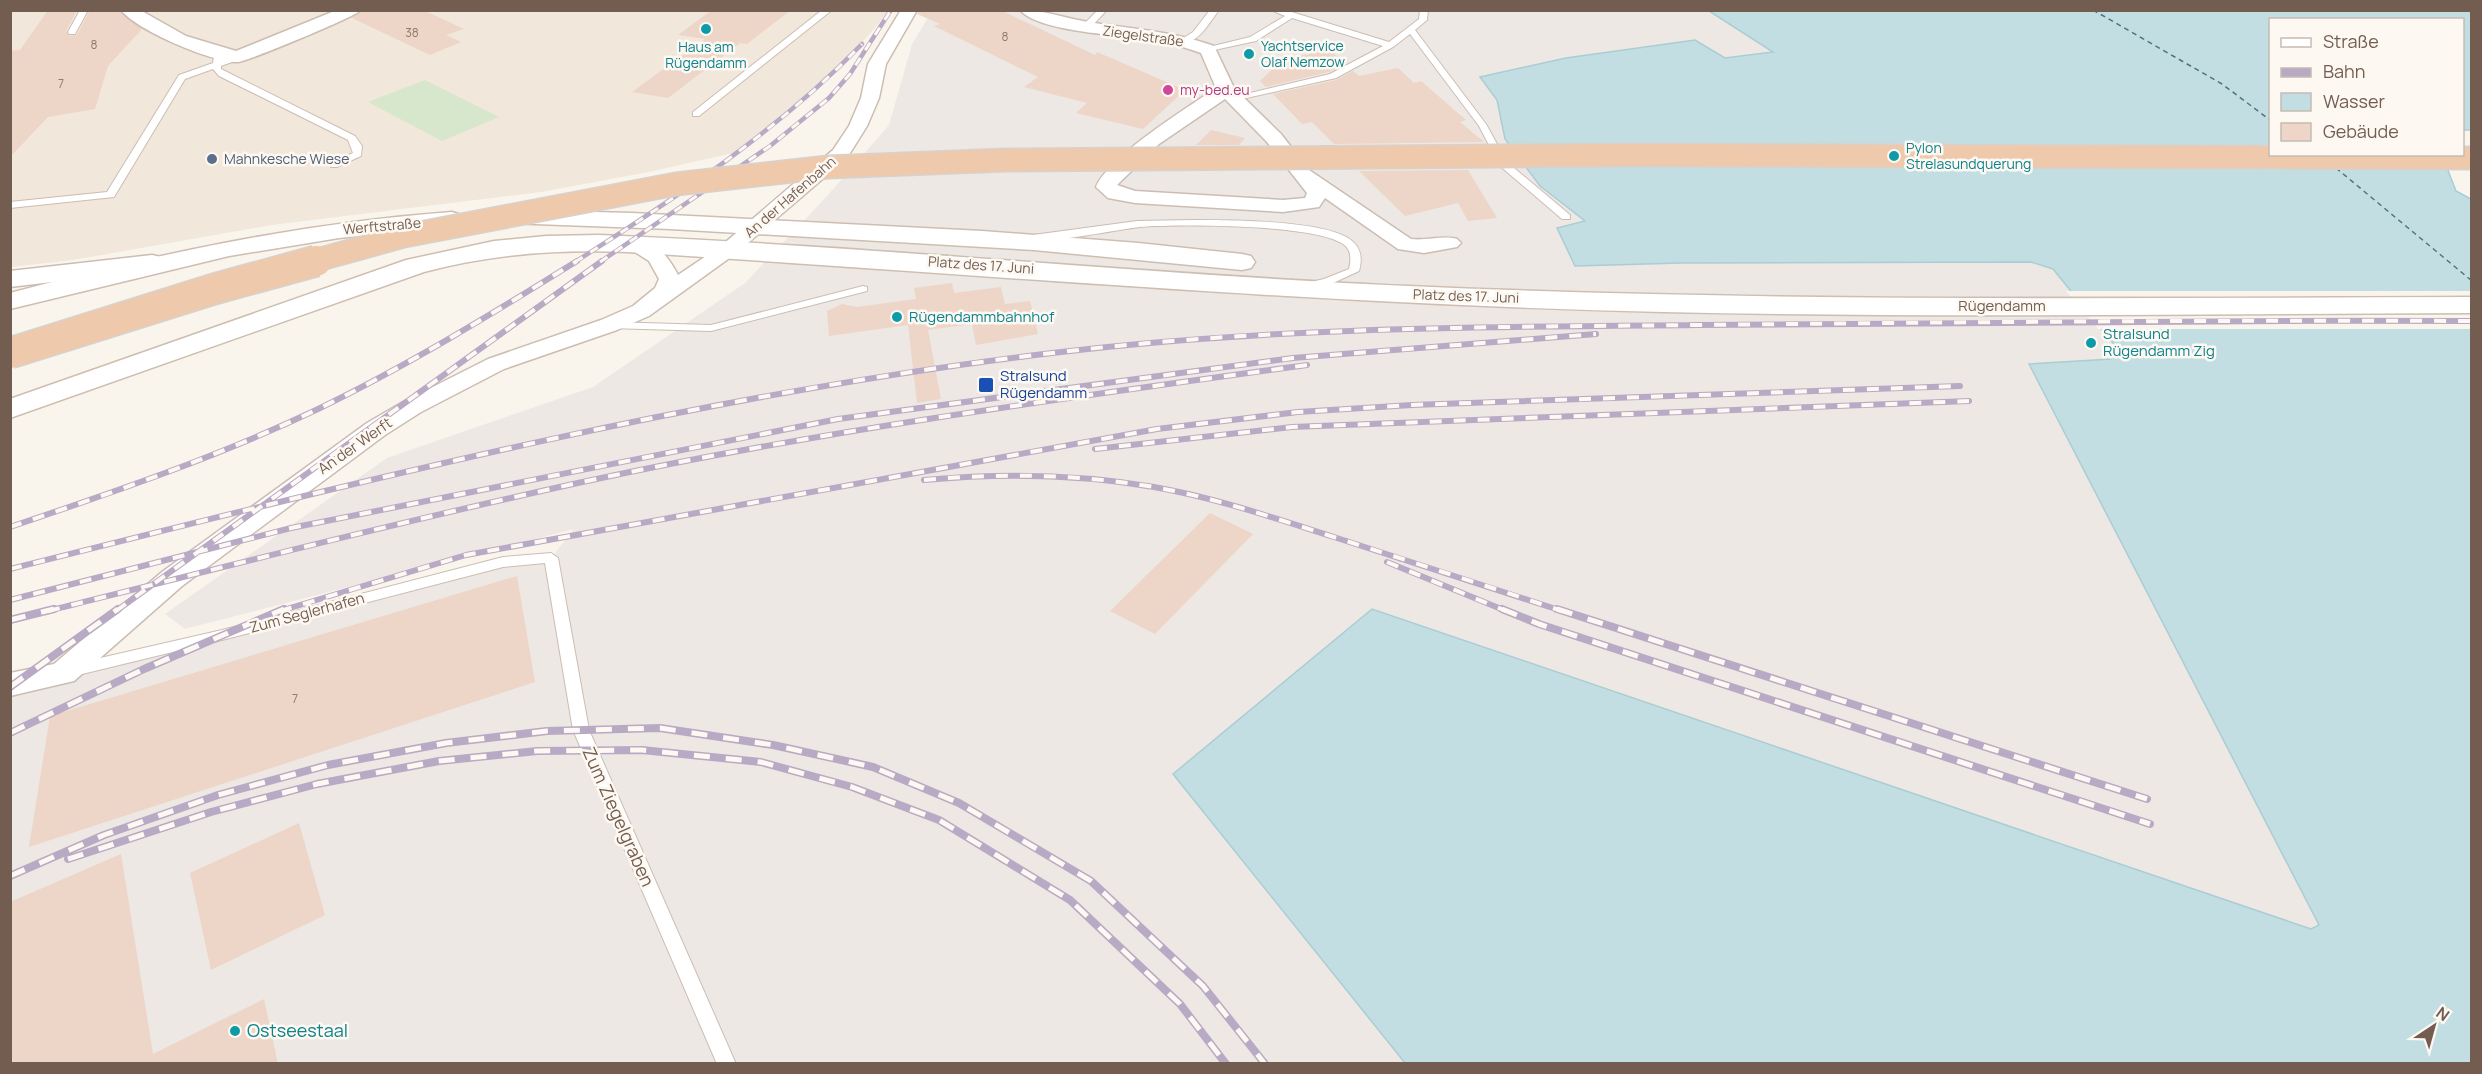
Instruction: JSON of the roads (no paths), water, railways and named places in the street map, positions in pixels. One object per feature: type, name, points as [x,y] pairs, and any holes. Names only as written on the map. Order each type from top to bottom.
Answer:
[{"type":"highway","points":[[10,353],[214,288],[404,236],[676,184],[828,167],[1006,160],[1620,155],[2472,158]]},
{"type":"main road","name":"Werftstraße","points":[[10,279],[152,262],[323,232],[442,220],[561,217],[756,227]]},
{"type":"main road","name":"Platz des 17. Juni","points":[[756,227],[1166,252],[1341,277],[1533,298]]},
{"type":"main road","points":[[10,409],[361,284],[458,254],[541,243],[728,250]]},
{"type":"main road","name":"Platz des 17. Juni","points":[[728,250],[1404,294],[1533,298]]},
{"type":"main road","points":[[10,301],[152,262]]},
{"type":"main road","name":"Rügendamm","points":[[1533,298],[1663,304],[2472,305]]},
{"type":"street","points":[[129,10],[144,22],[217,58],[237,57],[352,10]]},
{"type":"street","name":"An der Hafenbahn","points":[[728,250],[840,154],[858,126],[870,98],[877,64],[909,10]]},
{"type":"street","name":"Ziegelstraße","points":[[1028,10],[1057,22],[1085,28],[1185,41],[1205,49]]},
{"type":"street","points":[[1205,49],[1218,68],[1231,95],[1305,175],[1317,193],[1312,203],[1299,206],[1135,197],[1115,194],[1106,187],[1108,182],[1152,140],[1231,95]]},
{"type":"street","points":[[1305,175],[1405,245],[1424,247],[1450,243]]},
{"type":"street","points":[[635,245],[658,257],[670,279],[665,291],[641,311]]},
{"type":"street","name":"An der Werft","points":[[10,685],[63,673],[132,616],[172,579],[376,429],[412,407],[496,364],[609,326],[641,311],[728,250]]},
{"type":"lane","points":[[72,32],[84,10]]},
{"type":"lane","points":[[696,114],[828,10]]},
{"type":"lane","points":[[1085,28],[1103,10]]},
{"type":"lane","points":[[1185,41],[1196,34],[1215,10]]},
{"type":"lane","points":[[1275,10],[1390,45]]},
{"type":"lane","points":[[1231,95],[1333,76],[1390,45],[1423,20],[1424,10]]},
{"type":"lane","points":[[1205,49],[1253,39],[1291,15]]},
{"type":"lane","points":[[1410,29],[1483,126],[1503,164],[1566,217]]},
{"type":"lane","points":[[10,205],[110,195],[182,77],[217,58],[217,70],[222,74],[352,138],[358,154],[334,165]]},
{"type":"lane","points":[[990,240],[1038,238],[1154,223],[1308,229],[1331,234],[1346,241],[1354,250],[1357,260],[1354,271],[1327,282],[1288,286]]},
{"type":"lane","points":[[609,326],[711,328],[863,289]]},
{"type":"lane","name":"Zum Seglerhafen","points":[[63,673],[222,635],[502,562],[551,558]]},
{"type":"lane","name":"Zum Ziegelgraben","points":[[551,558],[581,730],[727,1064]]},
{"type":"water","points":[[1709,11],[2471,11],[2471,130],[2464,130],[2464,18],[2269,18],[2269,156],[2442,156],[2456,191],[2471,199],[2471,1063],[1405,1063],[1173,774],[1372,609],[2311,929],[2319,925],[2029,364],[2111,359],[2118,355],[2117,348],[2053,269],[2031,262],[1681,263],[1575,266],[1557,228],[1585,221],[1540,186],[1505,139],[1497,100],[1480,77],[1566,58],[1695,40],[1725,58],[1773,52]]},
{"type":"railway","points":[[600,262],[770,146],[829,98],[850,74],[891,10]]},
{"type":"railway","points":[[575,262],[688,188],[761,135],[796,106],[862,44]]},
{"type":"railway","points":[[10,527],[203,458],[316,410],[481,320],[577,261]]},
{"type":"railway","points":[[261,506],[602,261]]},
{"type":"railway","points":[[261,506],[532,443],[795,391],[928,370],[1140,344],[1299,333],[1459,328],[2472,321]]},
{"type":"railway","points":[[198,552],[291,528],[838,419],[1293,358],[1596,334]]},
{"type":"railway","points":[[152,585],[452,511],[676,463],[946,416],[1307,365]]},
{"type":"railway","points":[[280,611],[466,555],[1157,429],[1298,412],[1412,405],[1960,386]]},
{"type":"railway","points":[[1095,449],[1292,427],[1969,401]]},
{"type":"railway","points":[[924,480],[982,476],[1039,476],[1097,479],[1154,487],[1269,516],[1562,611]]},
{"type":"railway","points":[[10,569],[261,506]]},
{"type":"railway","points":[[198,552],[261,506]]},
{"type":"railway","points":[[10,600],[198,552]]},
{"type":"railway","points":[[152,585],[198,552]]},
{"type":"railway","points":[[1387,562],[1506,611]]},
{"type":"railway","points":[[48,611],[152,585]]},
{"type":"railway","points":[[116,611],[152,585]]},
{"type":"railway","points":[[10,620],[54,609]]},
{"type":"railway","points":[[10,687],[118,609]]},
{"type":"railway","points":[[10,733],[144,669],[284,609]]},
{"type":"railway","points":[[1502,609],[1539,624],[2150,824]]},
{"type":"railway","points":[[1557,609],[2147,799]]},
{"type":"railway","points":[[10,876],[104,835],[218,795],[328,765],[446,743],[547,731],[660,728],[773,745],[873,767],[959,803],[1091,881],[1203,986],[1265,1064]]},
{"type":"railway","points":[[68,859],[211,812],[317,784],[439,761],[537,751],[642,750],[761,762],[852,787],[939,820],[1070,900],[1180,1004],[1226,1064]]},
{"type":"place","name":"Haus am Rügendamm","points":[[706,29]]},
{"type":"place","name":"Yachtservice Olaf Nemzow","points":[[1249,54]]},
{"type":"place","name":"my-bed.eu","points":[[1168,90]]},
{"type":"place","name":"Pylon Strelasundquerung","points":[[1894,156]]},
{"type":"place","name":"Mahnkesche Wiese","points":[[212,159]]},
{"type":"place","name":"Rügendammbahnhof","points":[[897,317]]},
{"type":"place","name":"Stralsund Rügendamm Zig","points":[[2091,343]]},
{"type":"place","name":"Stralsund Rügendamm","points":[[986,385]]},
{"type":"place","name":"Ostseestaal","points":[[235,1031]]}]
